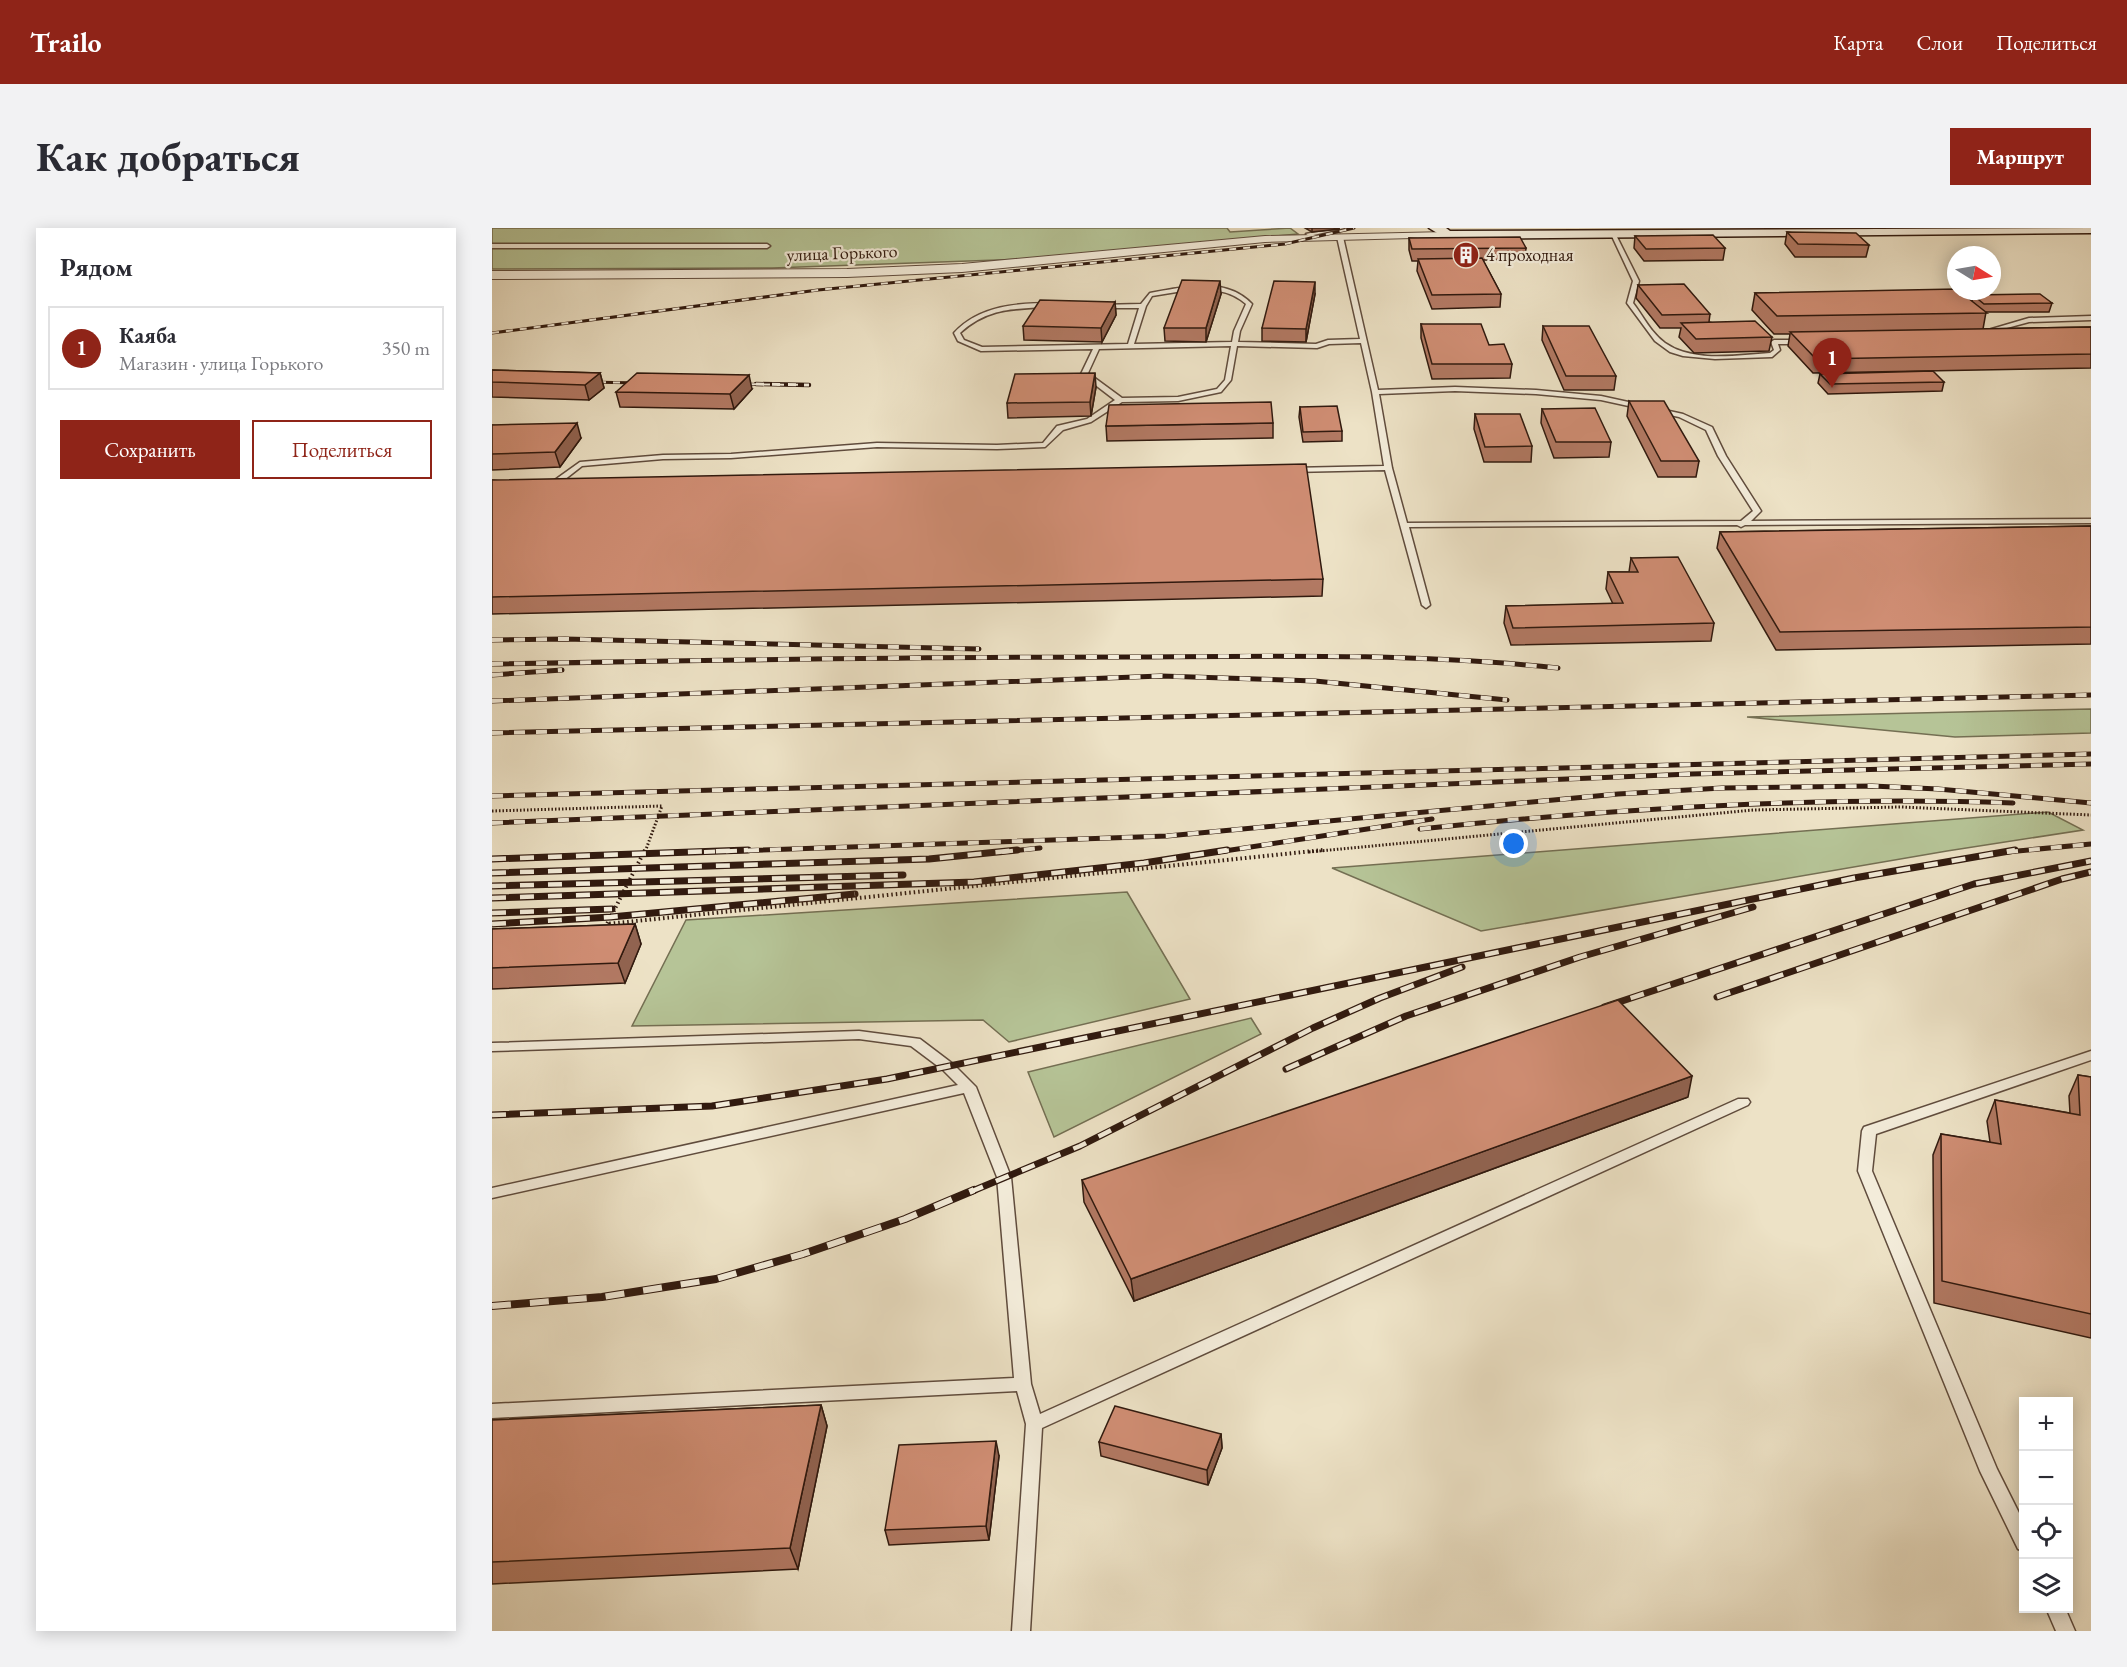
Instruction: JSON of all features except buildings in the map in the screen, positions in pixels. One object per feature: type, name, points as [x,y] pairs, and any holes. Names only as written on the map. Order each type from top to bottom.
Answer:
[{"type":"main road","name":"улица Горького","points":[[1441,232],[1612,234],[2091,229]]},
{"type":"street","name":"улица Горького","points":[[492,275],[765,275],[918,270],[1085,258],[1341,232],[1441,232]]},
{"type":"lane","points":[[1299,228],[1311,236]]},
{"type":"lane","points":[[1341,232],[1375,392],[1388,468],[1406,525],[1426,605]]},
{"type":"lane","points":[[1612,234],[1636,281],[1630,303],[1662,344],[1677,352],[1707,357],[1772,355],[1777,350],[1774,342],[1809,342]]},
{"type":"lane","points":[[492,246],[767,246]]},
{"type":"lane","points":[[556,482],[580,464],[627,460],[730,456],[877,445],[997,447],[1045,445],[1060,428],[1089,421],[1120,400],[1178,399],[1219,391],[1228,380],[1237,331],[1249,304],[1242,295],[1229,289],[1184,289],[1150,295],[1143,306],[1130,347]]},
{"type":"lane","points":[[1066,305],[1022,304],[998,308],[968,321],[957,333],[962,341],[981,349],[1236,344],[1317,346],[1328,342],[1363,341]]},
{"type":"lane","points":[[1088,305],[1143,306]]},
{"type":"lane","points":[[1976,334],[2029,320],[2091,318]]},
{"type":"lane","points":[[1097,347],[1084,374],[1120,400]]},
{"type":"lane","points":[[1375,392],[1455,389],[1536,392],[1601,398],[1681,415],[1709,429],[1722,456],[1757,511],[1741,525]]},
{"type":"lane","points":[[1281,470],[1388,468]]},
{"type":"lane","points":[[545,483],[568,482]]},
{"type":"lane","points":[[1406,525],[1741,525],[2091,521]]},
{"type":"lane","points":[[492,1047],[859,1035],[915,1042],[948,1067],[969,1087],[1005,1177],[1023,1384],[1034,1424],[1021,1631]]},
{"type":"lane","points":[[2019,1533],[1989,1471],[1865,1171],[1869,1131],[2091,1055]]},
{"type":"lane","points":[[492,1193],[969,1087]]},
{"type":"lane","points":[[1034,1424],[1743,1102]]},
{"type":"lane","points":[[492,1411],[1023,1384]]},
{"type":"lane","points":[[2057,1613],[2066,1631]]},
{"type":"path","points":[[492,811],[662,806],[641,861],[607,924],[1462,836],[1753,810],[1901,807],[2091,815]]},
{"type":"green space","points":[[492,228],[1227,228],[1230,232],[1290,228],[1298,234],[1022,259],[772,268],[492,269]]},
{"type":"green space","points":[[2091,709],[2091,733],[1955,737],[1747,717]]},
{"type":"green space","points":[[2048,812],[2083,830],[1481,931],[1332,868]]},
{"type":"green space","points":[[1127,892],[1190,999],[1009,1042],[983,1020],[632,1026],[686,920]]},
{"type":"green space","points":[[1251,1018],[1261,1034],[1054,1137],[1028,1072]]},
{"type":"railway","points":[[492,333],[818,290],[1285,244],[1354,228]]},
{"type":"railway","points":[[585,382],[642,383]]},
{"type":"railway","points":[[735,384],[809,385],[756,384]]},
{"type":"railway","points":[[492,640],[565,639],[979,649]]},
{"type":"railway","points":[[492,664],[891,658],[1291,656],[1451,660],[1558,668]]},
{"type":"railway","points":[[492,675],[562,670]]},
{"type":"railway","points":[[492,701],[1161,676],[1315,681],[1507,700]]},
{"type":"railway","points":[[492,733],[2091,695]]},
{"type":"railway","points":[[492,796],[2091,754]]},
{"type":"railway","points":[[492,823],[1691,774],[2091,764]]},
{"type":"railway","points":[[704,852],[1167,836],[1618,794],[1722,788],[1872,786],[1938,789],[2091,803]]},
{"type":"railway","points":[[1420,829],[1568,815],[1716,806],[1864,801],[2013,803]]},
{"type":"railway","points":[[1218,852],[1432,819]]},
{"type":"railway","points":[[2007,852],[2091,844]]},
{"type":"railway","points":[[1002,852],[1040,848]]},
{"type":"railway","points":[[492,859],[748,850]]},
{"type":"railway","points":[[492,873],[929,859],[1017,850]]},
{"type":"railway","points":[[492,898],[974,882],[1144,863],[1227,850]]},
{"type":"railway","points":[[492,1115],[712,1106],[887,1079],[1854,878],[2015,850]]},
{"type":"railway","points":[[1604,1007],[1974,884],[2091,861]]},
{"type":"railway","points":[[1717,997],[2062,879],[2091,872]]},
{"type":"railway","points":[[492,886],[903,875]]},
{"type":"railway","points":[[492,924],[611,917],[855,894]]},
{"type":"railway","points":[[1286,1069],[1406,1016],[1580,957],[1753,907]]},
{"type":"railway","points":[[492,913],[612,909]]},
{"type":"railway","points":[[970,1192],[1080,1146],[1313,1028],[1380,998],[1462,967]]},
{"type":"railway","points":[[492,1306],[602,1297],[716,1279],[803,1254],[905,1219],[974,1190]]},
{"type":"place","name":"4 проходная","points":[[1466,255]]},
{"type":"place","name":"Каяба","points":[[1832,388]]}]
